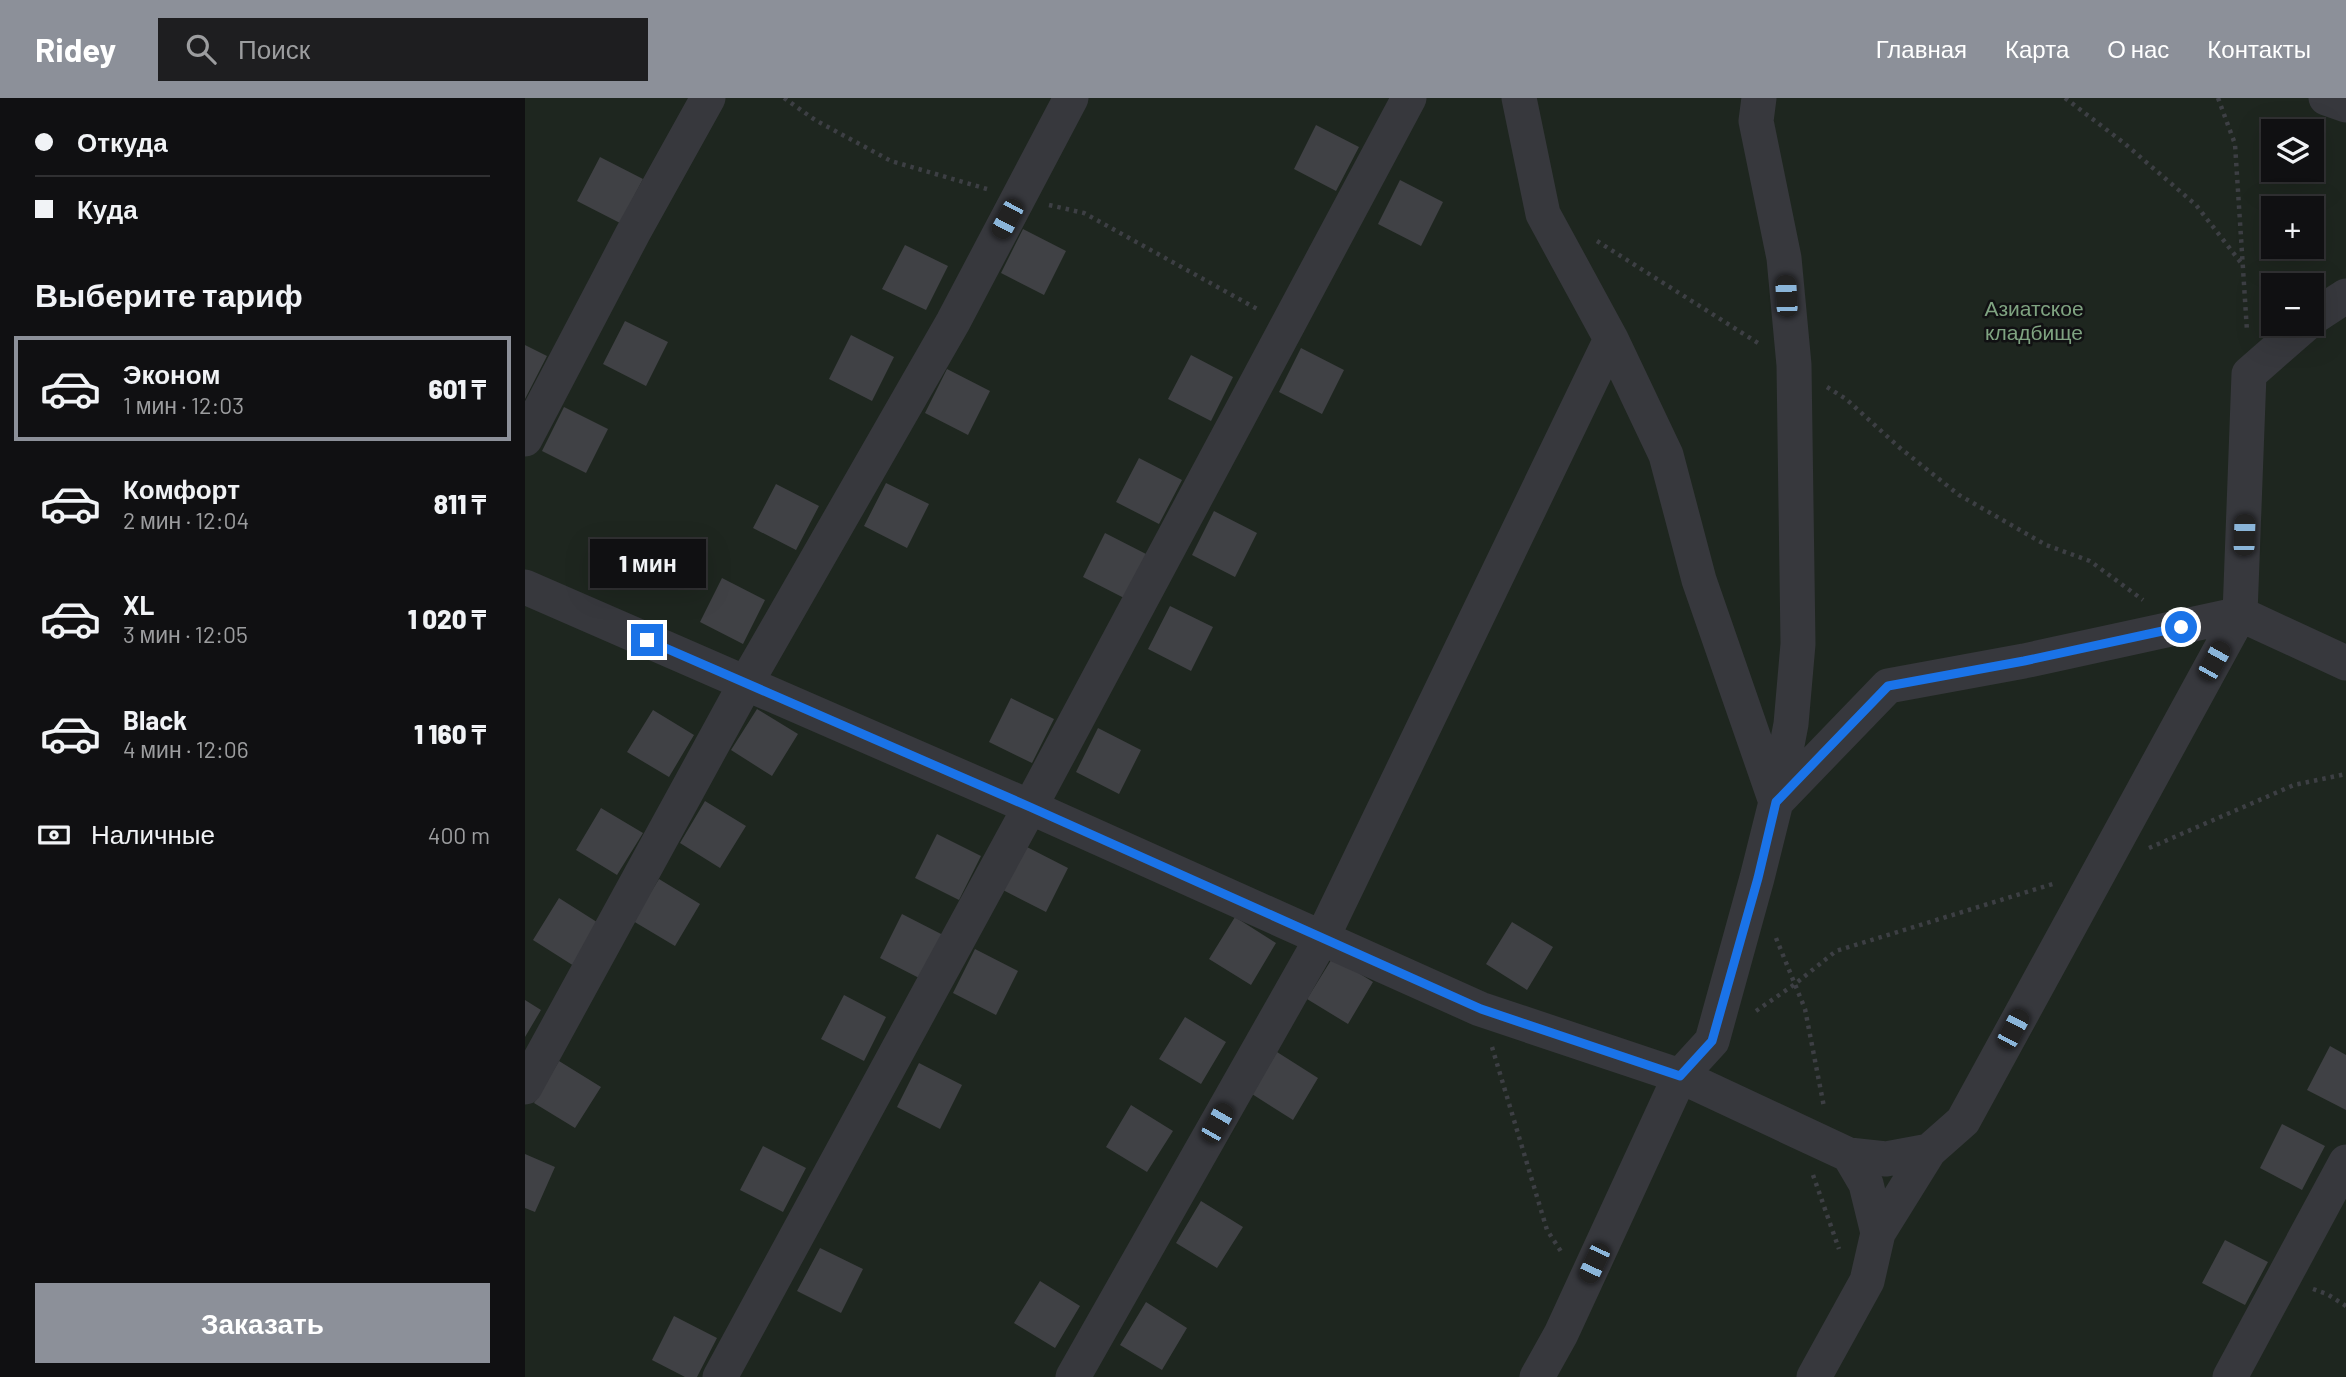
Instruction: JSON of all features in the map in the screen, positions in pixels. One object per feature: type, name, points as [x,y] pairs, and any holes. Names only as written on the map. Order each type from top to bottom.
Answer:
[{"type":"street","points":[[525,439],[708,98]]},
{"type":"street","points":[[525,1087],[745,683],[953,322],[1071,98]]},
{"type":"street","points":[[720,1377],[1030,807],[1409,98]]},
{"type":"street","points":[[1519,98],[1543,214],[1611,340],[1666,455],[1699,580],[1776,802]]},
{"type":"street","points":[[2329,98],[2346,105]]},
{"type":"street","points":[[1537,1377],[1561,1334],[1680,1076],[1712,1041],[1758,878],[1791,724],[1798,644],[1794,365],[1784,258],[1752,106]]},
{"type":"street","points":[[2324,310],[2346,296]]},
{"type":"street","points":[[1814,1377],[1867,1282],[1878,1233],[1929,1151],[1963,1121],[2240,614],[2249,374],[2292,336]]},
{"type":"street","points":[[1073,1377],[1322,938],[1611,340]]},
{"type":"street","points":[[525,587],[1030,807],[1481,1009],[1680,1076],[1842,1152],[1886,1159],[1929,1151]]},
{"type":"street","points":[[1776,802],[1888,686],[2024,661],[2240,614],[2346,663]]},
{"type":"street","points":[[1842,1152],[1867,1184],[1878,1233]]},
{"type":"street","points":[[2230,1377],[2346,1162]]},
{"type":"path","points":[[2065,98],[2124,143],[2196,205],[2242,265]]},
{"type":"path","points":[[2218,98],[2235,144],[2249,374]]},
{"type":"path","points":[[1587,233],[1846,399],[1900,448],[1959,495],[2046,545],[2090,561],[2181,627]]},
{"type":"path","points":[[2149,848],[2294,785],[2346,774]]},
{"type":"path","points":[[1753,1012],[1795,984],[1836,951],[2100,869]]},
{"type":"path","points":[[1773,930],[1805,1009],[1818,1079],[1842,1152]]},
{"type":"path","points":[[1481,1009],[1547,1230],[1583,1286]]},
{"type":"path","points":[[1798,1132],[1840,1253]]},
{"type":"green space","name":"Азиатское кладбище","points":[[525,98],[2346,98],[2346,1377],[525,1377]]},
{"type":"building","points":[[1316,125],[1359,147],[1336,191],[1294,169]]},
{"type":"building","points":[[600,157],[643,179],[620,223],[577,201]]},
{"type":"building","points":[[1400,180],[1443,202],[1421,246],[1378,224]]},
{"type":"building","points":[[1023,229],[1066,251],[1044,295],[1001,273]]},
{"type":"building","points":[[905,245],[948,266],[926,310],[882,289]]},
{"type":"building","points":[[625,321],[668,342],[646,386],[603,364]]},
{"type":"building","points":[[851,335],[894,357],[872,401],[829,379]]},
{"type":"building","points":[[525,345],[547,356],[525,399]]},
{"type":"building","points":[[1301,348],[1344,370],[1322,414],[1279,392]]},
{"type":"building","points":[[1191,355],[1233,377],[1211,421],[1168,399]]},
{"type":"building","points":[[947,369],[990,391],[968,435],[925,413]]},
{"type":"building","points":[[564,407],[608,429],[586,473],[542,451]]},
{"type":"building","points":[[1139,458],[1182,480],[1159,524],[1116,502]]},
{"type":"building","points":[[886,483],[929,504],[907,548],[864,526]]},
{"type":"building","points":[[776,484],[819,506],[796,550],[753,528]]},
{"type":"building","points":[[1214,511],[1257,533],[1235,577],[1192,555]]},
{"type":"building","points":[[1105,533],[1148,555],[1126,599],[1083,577]]},
{"type":"building","points":[[722,578],[765,600],[743,644],[700,622]]},
{"type":"building","points":[[1170,606],[1213,627],[1191,671],[1148,649]]},
{"type":"building","points":[[1011,698],[1054,719],[1032,763],[989,742]]},
{"type":"building","points":[[757,709],[798,734],[772,776],[731,750]]},
{"type":"building","points":[[653,710],[694,735],[669,777],[627,752]]},
{"type":"building","points":[[1098,728],[1141,750],[1119,794],[1076,772]]},
{"type":"building","points":[[705,801],[746,826],[720,868],[680,843]]},
{"type":"building","points":[[601,808],[643,833],[617,875],[576,850]]},
{"type":"building","points":[[937,834],[981,856],[959,900],[915,878]]},
{"type":"building","points":[[1025,846],[1068,868],[1046,912],[1003,890]]},
{"type":"building","points":[[659,879],[700,904],[675,946],[633,921]]},
{"type":"building","points":[[559,898],[600,924],[574,966],[533,940]]},
{"type":"building","points":[[902,914],[945,936],[923,980],[880,958]]},
{"type":"building","points":[[1235,917],[1276,943],[1251,985],[1209,959]]},
{"type":"building","points":[[1512,922],[1553,947],[1527,990],[1486,964]]},
{"type":"building","points":[[975,949],[1018,971],[996,1015],[953,993]]},
{"type":"building","points":[[1333,957],[1373,982],[1348,1024],[1307,999]]},
{"type":"building","points":[[844,995],[886,1017],[864,1061],[821,1039]]},
{"type":"building","points":[[525,1000],[541,1010],[525,1037]]},
{"type":"building","points":[[1185,1017],[1226,1042],[1201,1084],[1159,1059]]},
{"type":"building","points":[[2330,1046],[2346,1055],[2346,1110],[2307,1090]]},
{"type":"building","points":[[1277,1052],[1318,1078],[1293,1120],[1252,1094]]},
{"type":"building","points":[[559,1061],[601,1087],[575,1128],[534,1103]]},
{"type":"building","points":[[919,1063],[962,1085],[940,1129],[897,1107]]},
{"type":"building","points":[[1131,1105],[1173,1131],[1147,1172],[1106,1147]]},
{"type":"building","points":[[2282,1124],[2325,1146],[2302,1190],[2260,1168]]},
{"type":"building","points":[[763,1146],[806,1168],[783,1212],[740,1190]]},
{"type":"building","points":[[525,1154],[555,1167],[535,1212],[525,1208]]},
{"type":"building","points":[[1201,1201],[1243,1227],[1217,1268],[1176,1243]]},
{"type":"building","points":[[2225,1240],[2268,1262],[2245,1305],[2202,1283]]},
{"type":"building","points":[[820,1248],[863,1269],[841,1313],[797,1291]]},
{"type":"building","points":[[1040,1281],[1080,1306],[1055,1348],[1014,1323]]},
{"type":"building","points":[[1146,1302],[1187,1328],[1162,1370],[1120,1345]]},
{"type":"building","points":[[674,1316],[717,1338],[697,1377],[685,1377],[652,1360]]},
{"type":"route","points":[[647,640],[1030,807],[1481,1009],[1680,1076],[1712,1041],[1758,878],[1776,802],[1888,686],[2024,661],[2181,627]]}]
